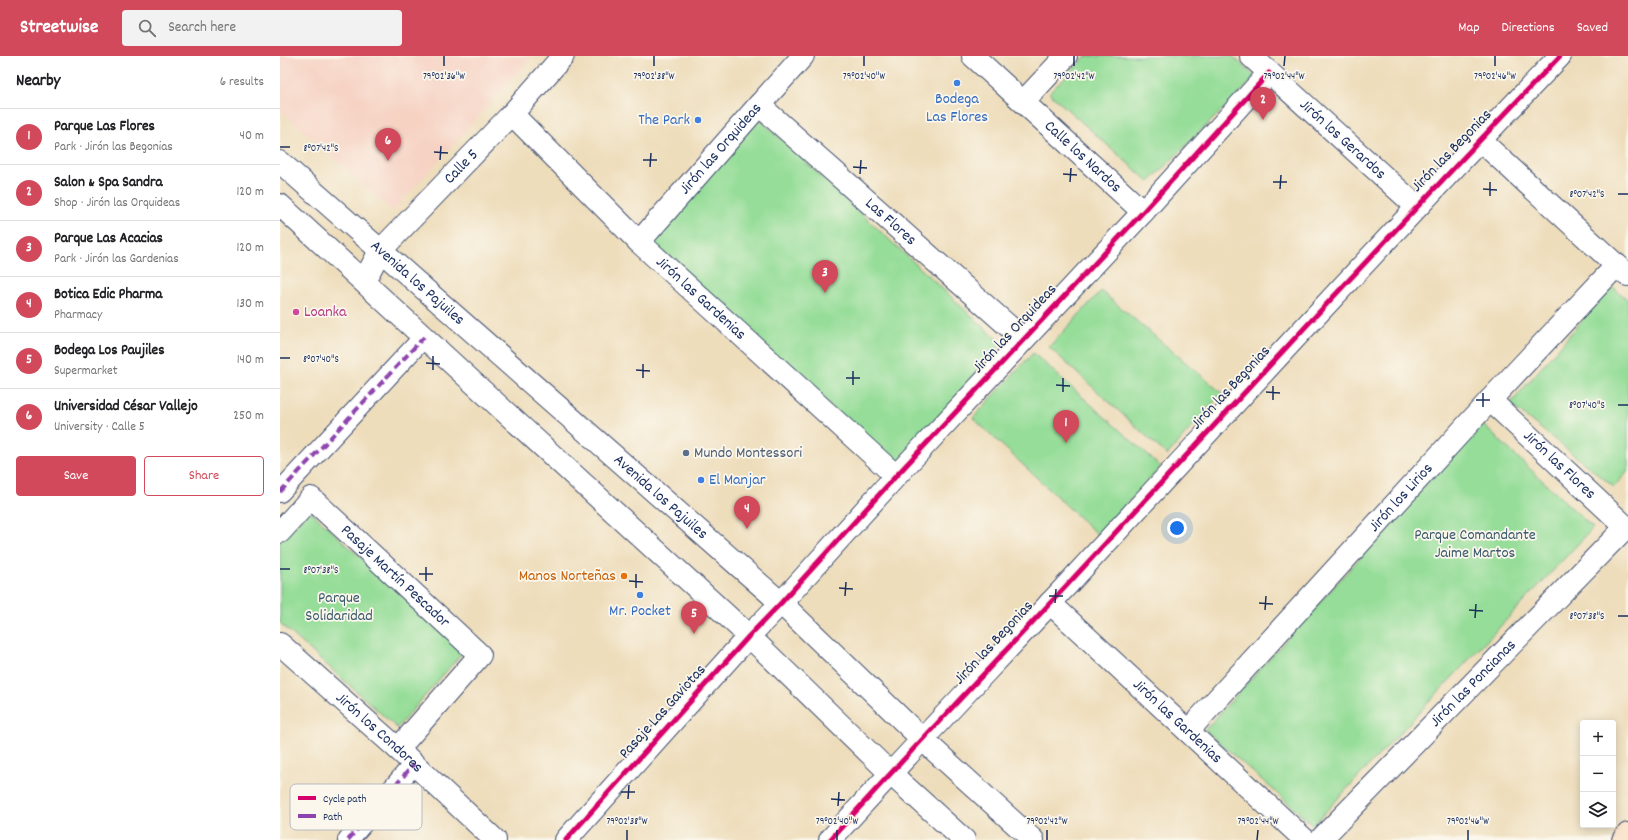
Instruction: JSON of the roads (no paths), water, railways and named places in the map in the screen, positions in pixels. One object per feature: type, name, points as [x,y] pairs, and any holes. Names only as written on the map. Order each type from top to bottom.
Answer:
[{"type":"main road","points":[[1623,840],[1628,834]]},
{"type":"street","name":"Calle 5","points":[[364,282],[380,251],[512,114],[564,56]]},
{"type":"street","name":"Jirón las Orquideas","points":[[639,242],[803,56]]},
{"type":"street","name":"Calle los Nardos","points":[[973,56],[1024,101],[1143,212]]},
{"type":"street","points":[[1024,101],[1066,56]]},
{"type":"street","name":"Jirón los Gerardos","points":[[1251,56],[1416,206]]},
{"type":"street","name":"Jirón las Begonias","points":[[830,840],[890,773],[1050,603],[1416,206],[1560,56]]},
{"type":"street","name":"Jirón las Orquideas","points":[[782,603],[896,476],[1143,212],[1269,73]]},
{"type":"street","name":"Las Flores","points":[[759,105],[1023,339]]},
{"type":"street","name":"Jirón las Gardenias","points":[[512,114],[639,242],[896,476]]},
{"type":"street","points":[[1480,140],[1623,270]]},
{"type":"street","name":"Avenida los Pajuiles","points":[[280,162],[782,603],[922,739],[1033,840]]},
{"type":"street","name":"Avenida los Pajuiles","points":[[283,213],[364,282],[749,636],[890,773],[964,840]]},
{"type":"street","name":"Jirón los Lirios","points":[[1188,731],[1490,400],[1623,270]]},
{"type":"street","points":[[280,492],[424,337]]},
{"type":"street","name":"Jirón las Flores","points":[[1490,400],[1627,528]]},
{"type":"street","name":"Pasaje Martín Pescador","points":[[280,532],[311,498],[480,655],[398,749]]},
{"type":"street","name":"Jirón las Poncianas","points":[[1320,840],[1627,528]]},
{"type":"street","name":"Pasaje Las Gaviotas","points":[[566,840],[749,636],[782,603]]},
{"type":"street","name":"Jirón las Gardenias","points":[[1050,603],[1305,840]]},
{"type":"street","name":"Jirón los Condores","points":[[280,644],[398,749],[495,840]]},
{"type":"street","points":[[397,784],[414,764]]},
{"type":"street","points":[[348,840],[357,830]]},
{"type":"place","name":"Bodega Las Flores","points":[[957,83]]},
{"type":"place","name":"The Park","points":[[698,120]]},
{"type":"place","name":"Salon & Spa Sandra","points":[[1263,120]]},
{"type":"place","name":"Universidad César Vallejo","points":[[388,161]]},
{"type":"place","name":"Parque Las Acacias","points":[[825,293]]},
{"type":"place","name":"Loanka","points":[[296,312]]},
{"type":"place","name":"Parque Las Flores","points":[[1066,443]]},
{"type":"place","name":"Mundo Montessori","points":[[686,453]]},
{"type":"place","name":"El Manjar","points":[[701,480]]},
{"type":"place","name":"Botica Edic Pharma","points":[[747,529]]},
{"type":"place","name":"Manos Norteñas","points":[[624,576]]},
{"type":"place","name":"Mr. Pocket","points":[[640,595]]},
{"type":"place","name":"Bodega Los Paujiles","points":[[694,634]]},
{"type":"park label","name":"Parque Comandante Jaime Martos","points":[[1475,544]]},
{"type":"park label","name":"Parque Solidaridad","points":[[339,607]]}]
